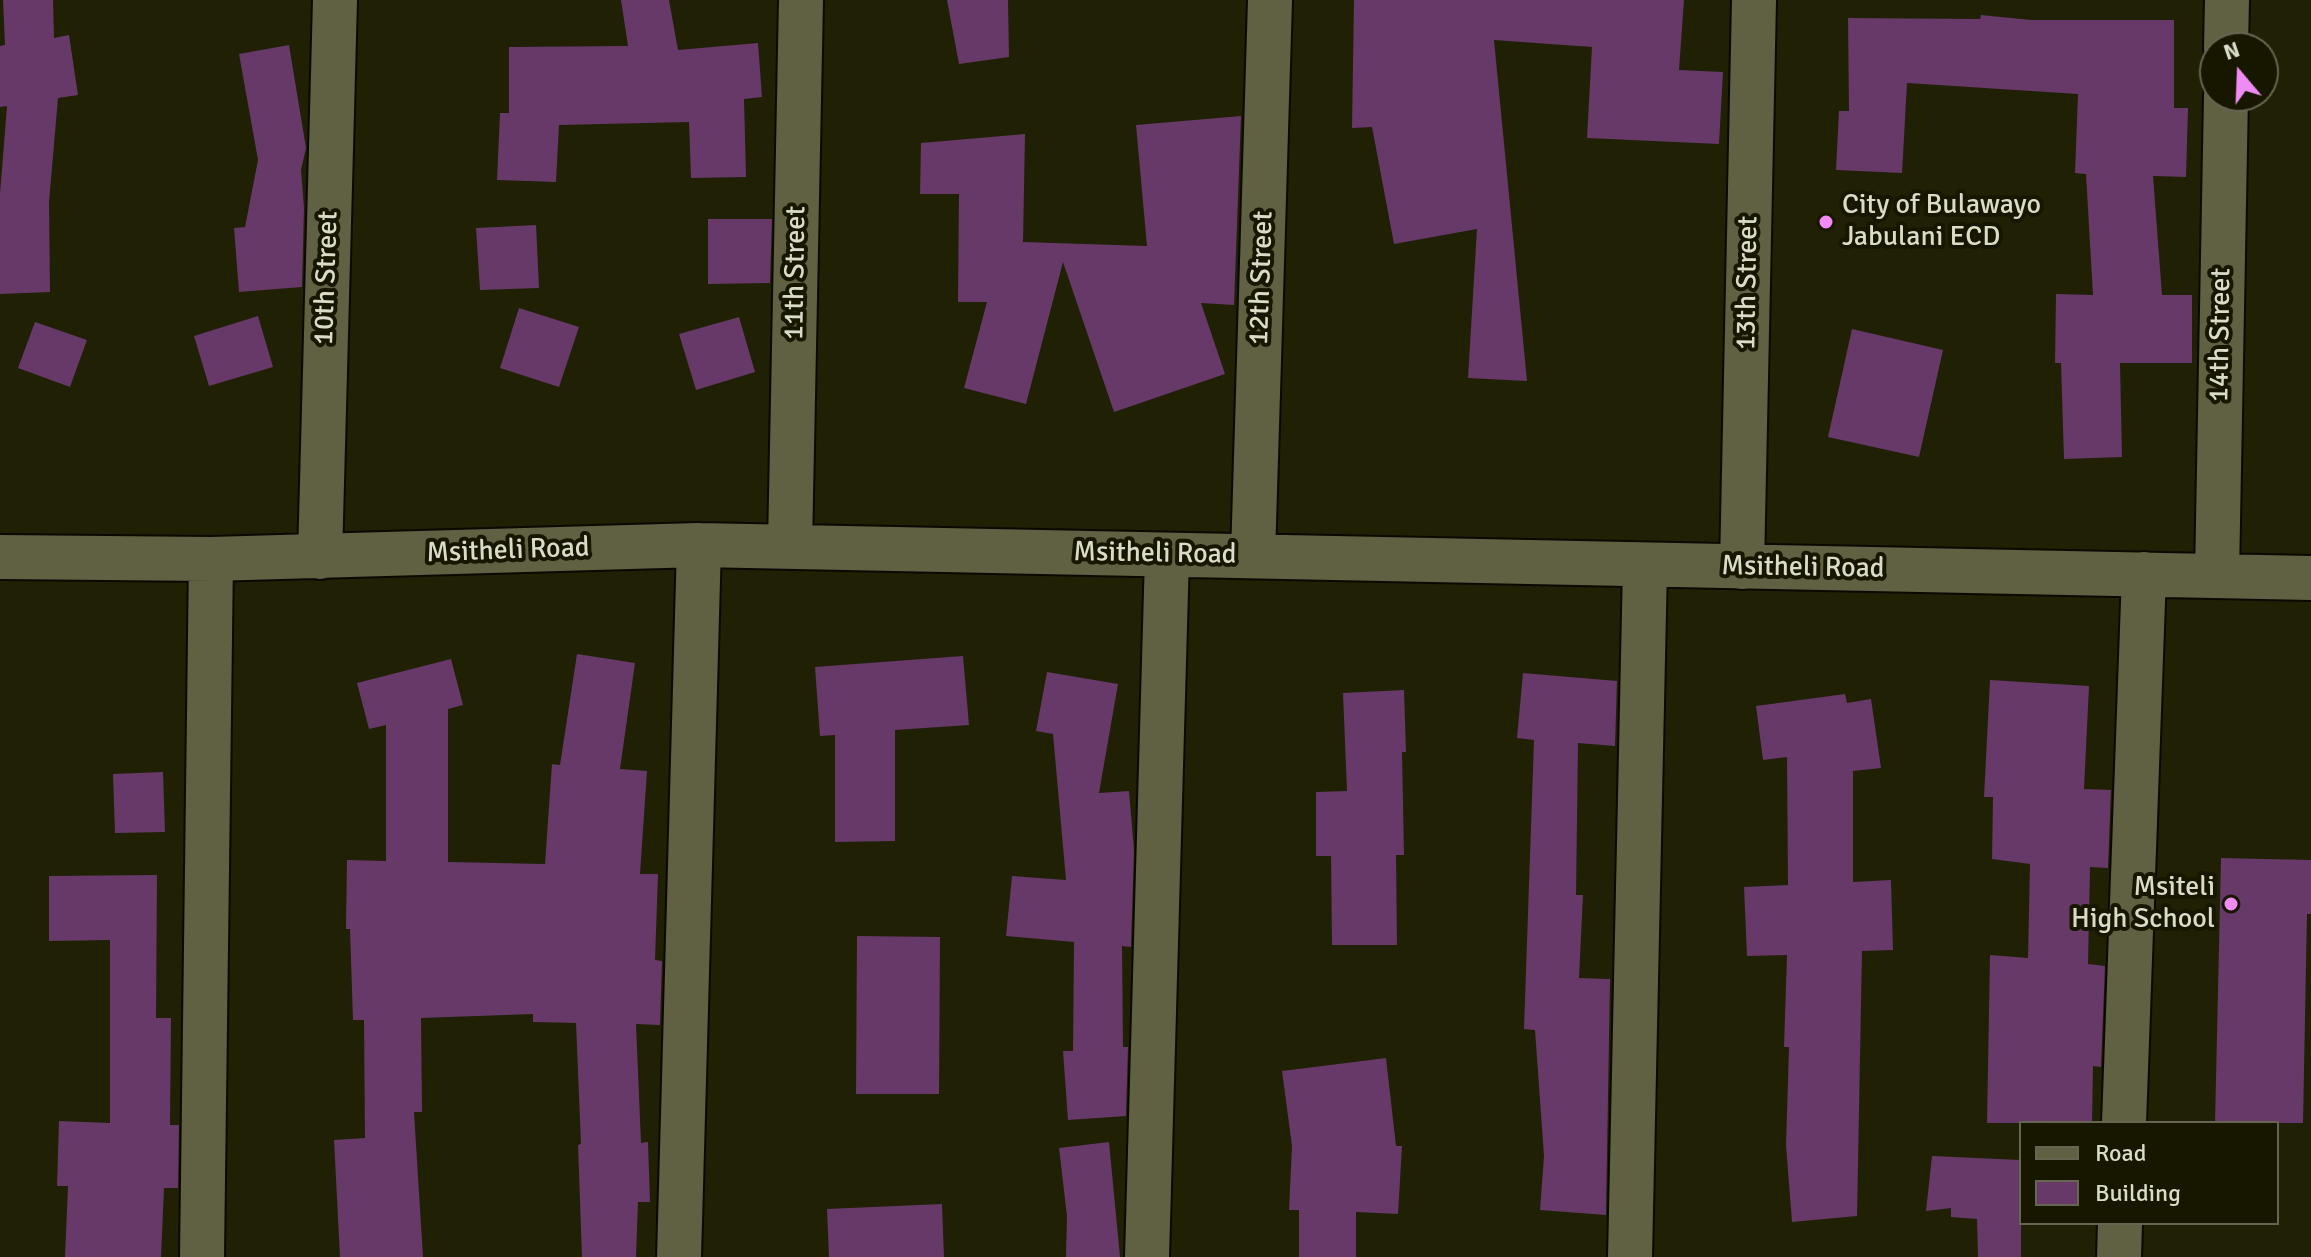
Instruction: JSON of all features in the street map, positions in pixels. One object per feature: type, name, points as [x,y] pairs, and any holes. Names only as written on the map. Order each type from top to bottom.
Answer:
[{"type":"street","name":"10th Street","points":[[320,557],[335,0]]},
{"type":"street","name":"11th Street","points":[[790,546],[801,0]]},
{"type":"street","name":"12th Street","points":[[1253,556],[1270,0]]},
{"type":"street","name":"13th Street","points":[[1742,567],[1754,0]]},
{"type":"street","points":[[2226,32],[2227,0]]},
{"type":"street","name":"14th Street","points":[[2217,575],[2226,112]]},
{"type":"street","name":"Msitheli Road","points":[[0,557],[211,559],[699,545],[2311,578]]},
{"type":"street","points":[[679,1257],[699,545]]},
{"type":"street","points":[[1147,1257],[1167,556]]},
{"type":"street","points":[[202,1257],[211,559]]},
{"type":"street","points":[[1630,1257],[1645,566]]},
{"type":"street","points":[[2124,1121],[2144,574]]},
{"type":"street","points":[[2119,1257],[2120,1225]]},
{"type":"building","points":[[3,0],[53,0],[54,38],[69,35],[78,95],[58,98],[49,202],[50,292],[0,294],[0,194],[7,106],[0,107],[0,46],[5,45]]},
{"type":"building","points":[[621,0],[669,0],[678,50],[758,43],[762,97],[744,99],[746,177],[691,178],[689,122],[559,125],[556,182],[497,180],[500,113],[509,113],[509,47],[628,46]]},
{"type":"building","points":[[947,0],[1008,0],[1009,57],[959,64]]},
{"type":"building","points":[[1354,0],[1684,0],[1679,70],[1723,72],[1719,144],[1587,138],[1592,47],[1494,40],[1527,381],[1468,378],[1477,229],[1394,244],[1372,127],[1352,128]]},
{"type":"building","points":[[1981,15],[2031,20],[2174,20],[2174,108],[2188,108],[2186,177],[2153,176],[2162,295],[2192,295],[2192,363],[2120,363],[2122,457],[2064,459],[2061,363],[2055,363],[2056,294],[2093,295],[2086,174],[2075,173],[2078,94],[1907,83],[1902,173],[1836,170],[1839,111],[1849,111],[1848,18],[1980,19]]},
{"type":"building","points":[[289,45],[306,148],[301,170],[304,208],[302,287],[239,292],[234,228],[245,227],[258,160],[239,54]]},
{"type":"building","points":[[1241,116],[1234,305],[1201,303],[1225,374],[1114,412],[1063,262],[1026,404],[964,388],[987,302],[958,302],[959,194],[920,194],[921,143],[1025,134],[1023,242],[1147,246],[1136,125]]},
{"type":"building","points":[[708,219],[772,219],[770,283],[708,284]]},
{"type":"building","points":[[536,225],[539,288],[480,290],[476,228]]},
{"type":"building","points":[[519,308],[579,327],[559,387],[500,368]]},
{"type":"building","points":[[258,316],[273,367],[209,386],[194,336]]},
{"type":"building","points":[[739,317],[755,372],[696,390],[679,334]]},
{"type":"building","points":[[35,322],[87,340],[70,387],[18,368]]},
{"type":"building","points":[[1852,329],[1943,350],[1919,457],[1828,437]]},
{"type":"building","points":[[577,654],[635,663],[620,769],[647,771],[640,874],[658,874],[655,960],[662,961],[660,1025],[636,1024],[641,1143],[648,1142],[650,1202],[638,1202],[636,1257],[582,1257],[576,1023],[533,1022],[533,1014],[421,1018],[422,1112],[414,1112],[423,1257],[340,1257],[334,1140],[365,1138],[364,1020],[353,1020],[350,929],[346,929],[347,860],[386,861],[386,725],[369,729],[357,683],[451,659],[463,705],[448,709],[448,862],[545,864],[552,764],[560,765]]},
{"type":"building","points":[[963,656],[969,725],[895,730],[895,841],[835,842],[835,735],[820,736],[815,667]]},
{"type":"building","points":[[1047,672],[1118,684],[1099,793],[1129,791],[1134,850],[1131,947],[1122,946],[1123,1047],[1128,1047],[1126,1116],[1068,1120],[1063,1051],[1073,1051],[1074,942],[1006,936],[1012,876],[1066,880],[1053,734],[1036,731]]},
{"type":"building","points":[[1523,673],[1617,681],[1615,746],[1578,743],[1576,895],[1583,895],[1579,978],[1610,979],[1606,1215],[1540,1210],[1544,1156],[1535,1030],[1524,1029],[1534,740],[1517,738]]},
{"type":"building","points":[[1990,680],[2089,686],[2084,789],[2111,790],[2108,868],[2090,867],[2088,964],[2105,966],[2101,1067],[2093,1066],[2092,1121],[1987,1123],[1990,955],[2028,958],[2030,864],[1992,859],[1993,797],[1984,797]]},
{"type":"building","points":[[1404,690],[1404,855],[1396,855],[1397,945],[1332,945],[1331,856],[1316,856],[1316,792],[1347,791],[1343,693]]},
{"type":"building","points":[[1845,694],[1847,703],[1871,699],[1881,768],[1853,771],[1853,882],[1891,880],[1893,950],[1862,951],[1857,1216],[1792,1222],[1786,1145],[1789,1047],[1784,1047],[1787,955],[1747,956],[1744,887],[1788,885],[1787,757],[1763,760],[1756,706]]},
{"type":"building","points":[[163,772],[165,832],[115,833],[113,774]]},
{"type":"building","points":[[2221,858],[2311,860],[2303,1123],[2215,1121]]},
{"type":"building","points":[[157,875],[156,1018],[171,1018],[170,1125],[179,1125],[178,1188],[164,1188],[161,1257],[65,1257],[68,1186],[57,1186],[59,1121],[110,1123],[110,940],[49,941],[49,876]]},
{"type":"building","points":[[857,936],[940,937],[939,1094],[856,1094]]},
{"type":"building","points":[[1386,1058],[1396,1146],[1402,1146],[1398,1214],[1356,1212],[1356,1257],[1299,1257],[1299,1210],[1289,1210],[1292,1146],[1282,1071]]},
{"type":"building","points":[[1109,1142],[1120,1257],[1066,1257],[1067,1216],[1059,1148]]},
{"type":"building","points":[[1932,1156],[2019,1160],[2021,1257],[1978,1257],[1977,1219],[1951,1217],[1951,1208],[1926,1211]]},
{"type":"building","points":[[942,1204],[944,1257],[829,1257],[827,1209]]},
{"type":"place","name":"City of Bulawayo Jabulani ECD","points":[[1826,222]]},
{"type":"place","name":"Msiteli High School","points":[[2231,904]]}]
